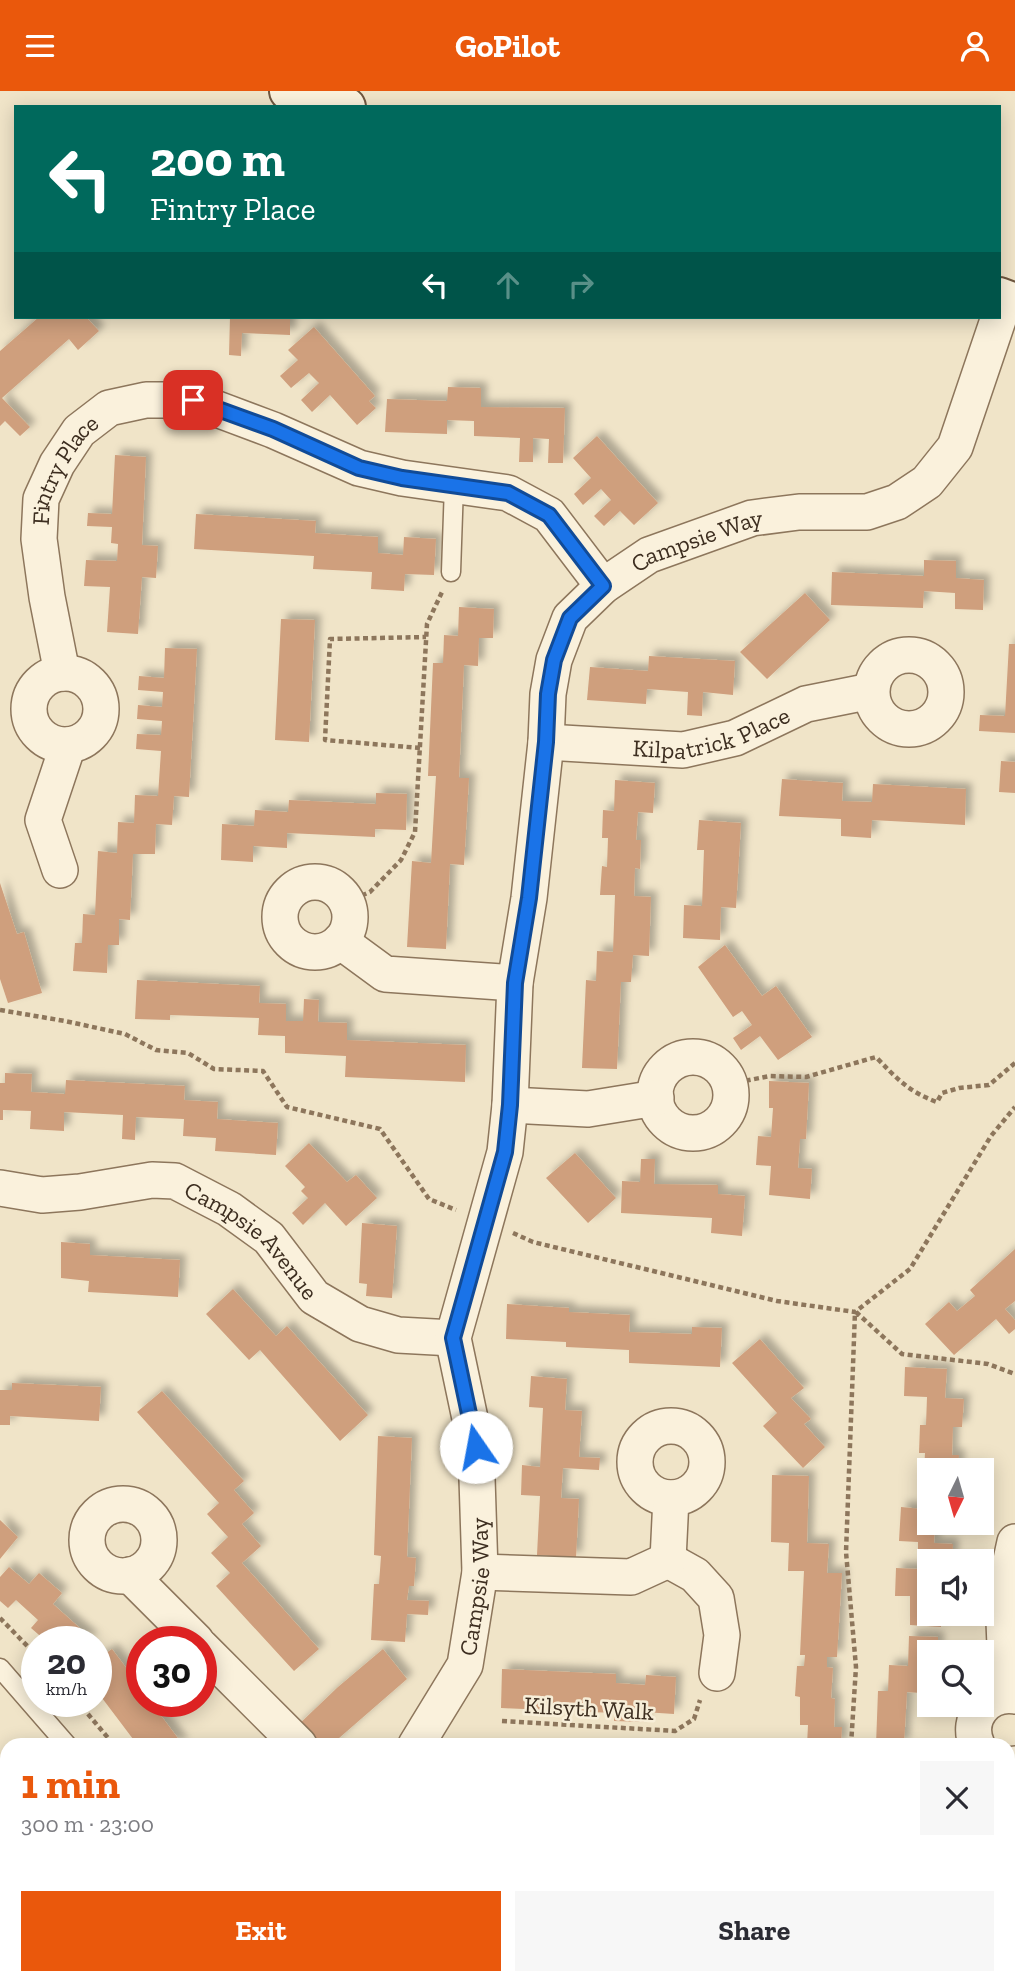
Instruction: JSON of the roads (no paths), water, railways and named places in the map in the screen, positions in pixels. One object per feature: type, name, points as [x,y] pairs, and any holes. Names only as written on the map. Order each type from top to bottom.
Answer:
[{"type":"street","points":[[289,91],[339,105]]},
{"type":"street","name":"Campsie Way","points":[[420,1738],[465,1665],[480,1572],[476,1447],[453,1338],[505,1152],[510,1105],[515,983],[529,898],[546,742],[548,694],[554,660],[570,618],[603,586],[649,555],[752,518],[799,512],[867,512],[897,502],[927,482],[956,447],[999,319]]},
{"type":"street","name":"Fintry Place","points":[[62,673],[38,539],[41,499],[57,464],[79,431],[109,408],[146,400],[193,400],[273,429],[359,468],[402,478],[508,493],[549,515],[603,586]]},
{"type":"street","points":[[62,673],[75,674],[93,685],[102,708],[100,721],[93,732],[80,742],[68,745],[54,743],[36,731],[29,711],[36,687],[46,678],[62,673]]},
{"type":"street","name":"Kilpatrick Place","points":[[546,742],[683,750],[735,738],[806,704],[871,691]]},
{"type":"street","points":[[60,870],[43,820],[68,745]]},
{"type":"street","points":[[307,882],[331,885],[341,892],[349,908],[350,920],[340,941],[330,949],[319,952],[306,951],[295,946],[284,933],[280,922],[280,909],[290,892],[307,882]]},
{"type":"street","points":[[340,941],[385,974],[515,983]]},
{"type":"street","points":[[695,1057],[718,1066],[726,1076],[731,1100],[720,1121],[699,1133],[675,1128],[665,1120],[656,1098],[657,1085],[662,1074],[682,1059],[695,1057]]},
{"type":"street","points":[[510,1105],[588,1109],[656,1098]]},
{"type":"street","name":"Campsie Avenue","points":[[0,1188],[43,1195],[80,1192],[152,1179],[175,1181],[229,1209],[269,1238],[314,1297],[360,1324],[398,1335],[453,1338]]},
{"type":"street","points":[[668,1560],[671,1498]]},
{"type":"street","points":[[975,1738],[975,1718],[981,1708],[990,1700],[1011,1696],[1003,1597],[1015,1542]]},
{"type":"street","points":[[480,1572],[631,1577],[668,1560]]},
{"type":"street","points":[[668,1560],[695,1575],[716,1598],[722,1635],[717,1673]]},
{"type":"street","points":[[130,1575],[181,1626]]},
{"type":"street","points":[[217,1663],[292,1738]]},
{"type":"lane","points":[[451,572],[454,485]]},
{"type":"lane","points":[[0,1668],[61,1738]]}]
